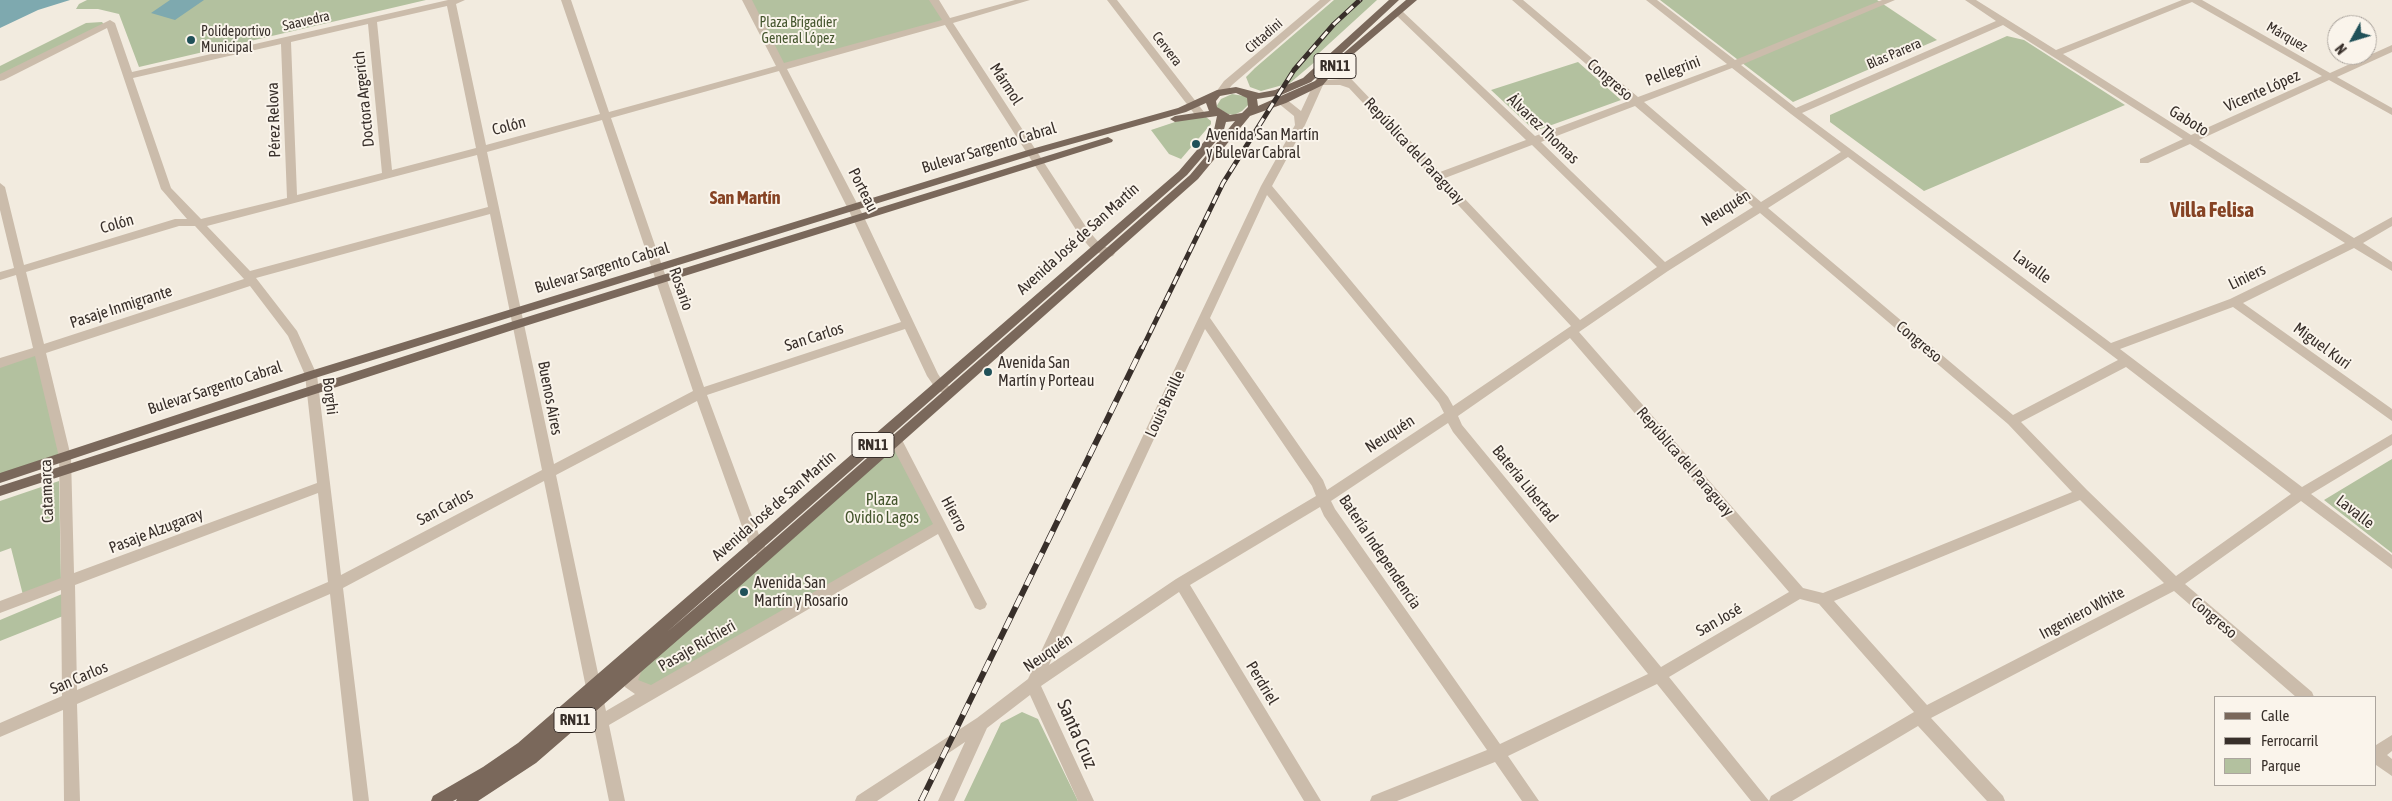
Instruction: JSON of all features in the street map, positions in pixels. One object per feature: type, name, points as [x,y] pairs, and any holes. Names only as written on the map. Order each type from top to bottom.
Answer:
[{"type":"main road","name":"RN11","points":[[1219,115],[1210,105],[1219,94],[1236,90],[1259,96],[1278,93],[1307,80],[1394,0]]},
{"type":"main road","name":"RN11","points":[[1247,114],[1282,101],[1320,83],[1334,66],[1399,13],[1412,0]]},
{"type":"main road","points":[[1219,115],[1236,119],[1247,114],[1254,102],[1252,97],[1245,92]]},
{"type":"main road","name":"Bulevar Sargento Cabral","points":[[0,478],[65,464],[312,390],[518,318],[1035,157],[1197,110],[1219,94]]},
{"type":"main road","name":"Bulevar Sargento Cabral","points":[[1197,110],[1219,115]]},
{"type":"main road","name":"Avenida José de San Martín","points":[[1103,250],[1194,177],[1247,114]]},
{"type":"main road","name":"Avenida José de San Martín","points":[[464,801],[516,770],[595,694],[1103,250],[1183,173],[1219,131],[1219,115]]},
{"type":"main road","name":"Bulevar Sargento Cabral","points":[[0,492],[65,464],[311,375],[518,318]]},
{"type":"main road","name":"Avenida José de San Martín","points":[[438,801],[508,760],[595,694],[635,670],[761,550],[895,440],[945,389]]},
{"type":"street","name":"Rosario","points":[[566,0],[700,393],[761,550]]},
{"type":"street","name":"Porteau","points":[[747,0],[856,213],[932,376],[945,389]]},
{"type":"street","name":"Mármol","points":[[934,0],[1084,233],[1103,250]]},
{"type":"street","name":"Colón","points":[[0,276],[179,222],[198,223],[482,150],[1026,0]]},
{"type":"street","name":"Cervera","points":[[1112,0],[1197,110]]},
{"type":"street","name":"Cittadini","points":[[1219,94],[1228,83],[1326,0]]},
{"type":"street","name":"Lavalle","points":[[1651,0],[1732,65],[2302,493],[2392,564]]},
{"type":"street","name":"Pellegrini","points":[[1438,177],[1732,65],[1890,0]]},
{"type":"street","name":"Gaboto","points":[[1970,0],[2392,267]]},
{"type":"street","points":[[2055,54],[2190,0]]},
{"type":"street","name":"Márquez","points":[[2195,0],[2392,112]]},
{"type":"street","name":"Saavedra","points":[[128,76],[456,1]]},
{"type":"street","name":"Buenos Aires","points":[[456,1],[482,150],[617,801]]},
{"type":"street","name":"Congreso","points":[[1522,1],[1634,102],[2012,421],[2082,494],[2175,584],[2307,696]]},
{"type":"street","name":"Álvarez Thomas","points":[[1399,13],[1664,268]]},
{"type":"street","name":"Doctora Argerich","points":[[372,20],[387,174]]},
{"type":"street","name":"Blas Parera","points":[[1794,112],[2004,21]]},
{"type":"street","name":"Borghi","points":[[0,78],[110,23],[166,189],[249,279],[293,334],[311,375],[361,801]]},
{"type":"street","name":"Pérez Relova","points":[[286,40],[292,199]]},
{"type":"street","name":"Vicente López","points":[[2144,161],[2392,48]]},
{"type":"street","name":"República del Paraguay","points":[[1334,66],[1438,177],[1574,328],[1799,594]]},
{"type":"street","name":"Cittadini","points":[[1242,73],[1240,81],[1245,92]]},
{"type":"street","name":"República del Paraguay","points":[[1320,83],[1341,82],[1353,86]]},
{"type":"street","name":"Louis Braille","points":[[1033,684],[1266,186],[1300,125],[1320,83]]},
{"type":"street","points":[[1282,101],[1295,110],[1299,116],[1300,125]]},
{"type":"street","name":"Neuquén","points":[[863,801],[982,723],[1033,684],[1181,583],[1323,499],[1450,416],[1574,328],[1664,268],[1849,152]]},
{"type":"street","name":"Batería Libertad","points":[[1266,186],[1444,400],[1457,428],[1761,801]]},
{"type":"street","name":"Catamarca","points":[[0,187],[3,214],[40,351],[65,464],[72,801]]},
{"type":"street","name":"Pasaje Inmigrante","points":[[0,363],[249,279],[494,209]]},
{"type":"street","name":"Liniers","points":[[2110,348],[2234,302],[2354,243],[2392,221]]},
{"type":"street","name":"Miguel Kuri","points":[[2234,302],[2392,416]]},
{"type":"street","name":"Batería Independencia","points":[[1204,319],[1318,484],[1329,512],[1531,801]]},
{"type":"street","name":"San Carlos","points":[[0,730],[336,585],[700,393],[908,324]]},
{"type":"street","points":[[2012,421],[2127,361]]},
{"type":"street","name":"Ingeniero White","points":[[1777,801],[1923,716],[2175,584],[2302,493],[2392,439]]},
{"type":"street","name":"Hierro","points":[[895,440],[980,604]]},
{"type":"street","name":"Pasaje Alzugaray","points":[[0,607],[324,486]]},
{"type":"street","points":[[1799,594],[1823,599],[2082,494]]},
{"type":"street","name":"Pasaje Richieri","points":[[600,722],[941,526]]},
{"type":"street","name":"Perdriel","points":[[1181,583],[1313,801]]},
{"type":"street","name":"San José","points":[[1378,801],[1498,753],[1658,676],[1799,594]]},
{"type":"street","points":[[1823,599],[1997,801]]},
{"type":"street","name":"Pasaje Richieri","points":[[635,670],[630,682],[636,688],[652,692]]},
{"type":"street","name":"Santa Cruz","points":[[1033,684],[1086,801]]},
{"type":"street","points":[[946,801],[982,723]]},
{"type":"street","points":[[2377,754],[2392,742]]},
{"type":"street","points":[[2377,756],[2392,769]]},
{"type":"green space","name":"Polideportivo Municipal","points":[[87,0],[426,0],[139,67],[119,14],[98,9],[76,9],[79,4]]},
{"type":"green space","name":"Plaza Brigadier General López","points":[[747,0],[934,0],[948,22],[782,67]]},
{"type":"green space","points":[[1334,0],[1377,0],[1319,53],[1317,60],[1290,83],[1261,91],[1250,87],[1246,77]]},
{"type":"green space","points":[[1660,0],[1877,0],[1937,40],[1793,102]]},
{"type":"green space","points":[[102,22],[105,26],[0,78],[0,66],[86,23]]},
{"type":"green space","points":[[2007,36],[2024,40],[2125,105],[1924,191],[1830,122],[1830,115]]},
{"type":"green space","points":[[1578,62],[1621,100],[1535,131],[1491,90]]},
{"type":"green space","points":[[1232,94],[1247,97],[1249,104],[1242,111],[1234,115],[1228,114],[1216,107],[1221,99]]},
{"type":"green space","points":[[1206,117],[1211,121],[1211,124],[1181,159],[1169,154],[1151,130],[1181,120]]},
{"type":"green space","points":[[41,351],[65,457],[0,478],[0,363]]},
{"type":"green space","name":"Plaza Ovidio Lagos","points":[[895,440],[941,526],[652,692],[636,688],[635,670]]},
{"type":"green space","points":[[2392,459],[2392,553],[2324,500]]},
{"type":"green space","points":[[59,481],[61,582],[23,595],[11,548],[0,552],[0,501]]},
{"type":"green space","points":[[62,594],[63,616],[0,641],[0,620]]},
{"type":"green space","points":[[1022,712],[1038,719],[1078,801],[964,801],[1001,723]]},
{"type":"water","points":[[0,0],[70,0],[38,10],[0,28]]},
{"type":"water","points":[[170,0],[204,0],[175,20],[151,13]]},
{"type":"railway","points":[[1142,349],[1223,183],[1294,70],[1334,24],[1360,0]]},
{"type":"railway","points":[[921,801],[1142,348]]},
{"type":"place","name":"Polideportivo Municipal","points":[[191,40]]},
{"type":"place","name":"Avenida San Martín y Bulevar Cabral","points":[[1196,144]]},
{"type":"place","name":"Avenida San Martín y Porteau","points":[[988,372]]},
{"type":"place","name":"Avenida San Martín y Rosario","points":[[744,592]]},
{"type":"district","name":"San Martín","points":[[745,198]]},
{"type":"district","name":"Villa Felisa","points":[[2212,210]]}]
